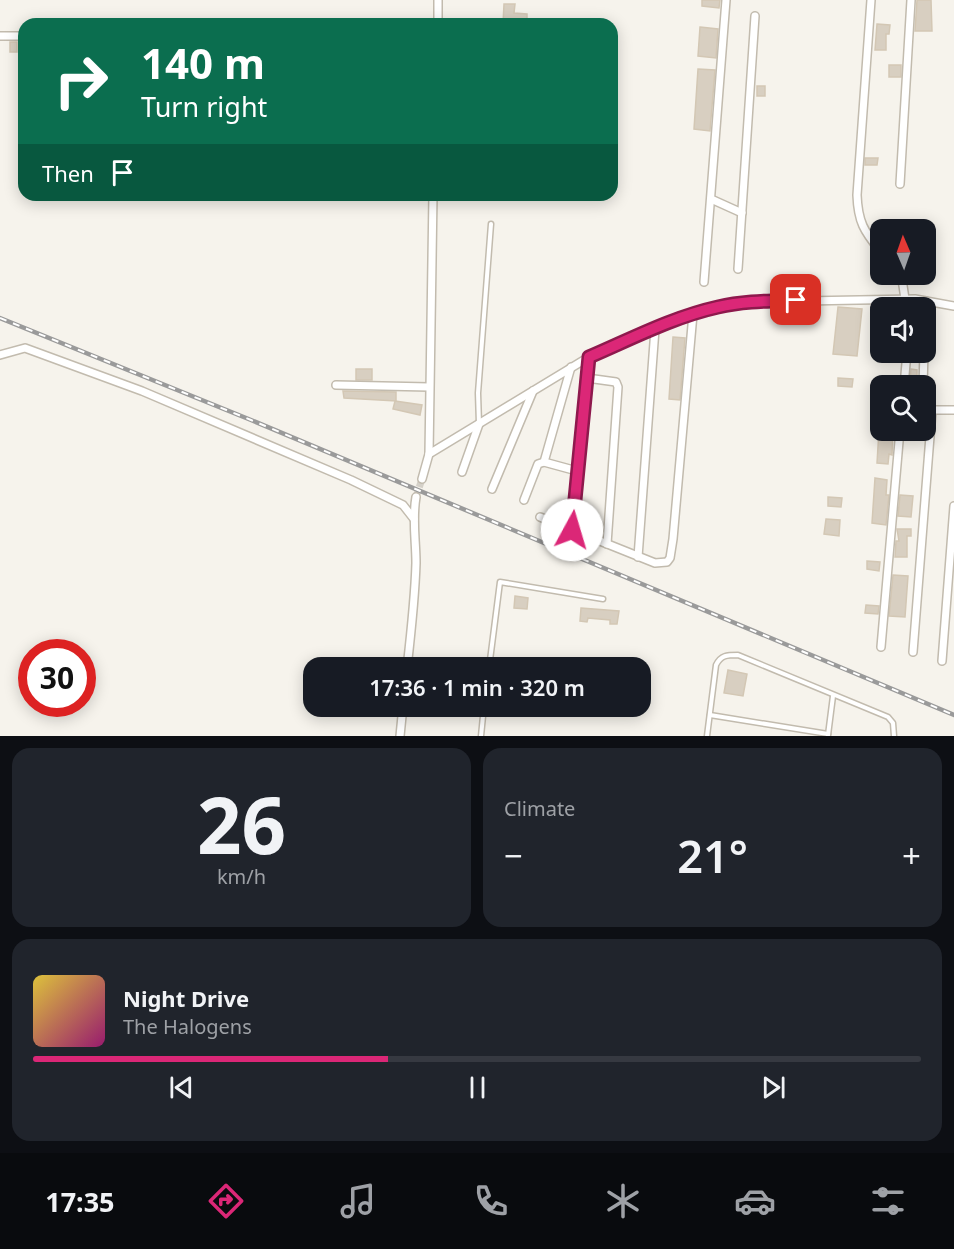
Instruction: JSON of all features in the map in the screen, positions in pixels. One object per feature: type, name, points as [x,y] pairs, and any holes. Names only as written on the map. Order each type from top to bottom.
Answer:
[{"type":"street","points":[[438,0],[438,18]]},
{"type":"street","points":[[705,282],[726,0]]},
{"type":"street","points":[[870,237],[861,225],[857,214],[857,195],[871,0]]},
{"type":"street","points":[[900,184],[911,0]]},
{"type":"street","points":[[738,269],[755,16]]},
{"type":"street","points":[[0,36],[18,36]]},
{"type":"street","points":[[711,199],[742,213]]},
{"type":"street","points":[[422,479],[429,454],[433,201]]},
{"type":"street","points":[[902,285],[904,296]]},
{"type":"street","points":[[429,454],[589,357],[693,314],[718,307],[754,302],[908,297]]},
{"type":"street","points":[[936,303],[954,306]]},
{"type":"street","points":[[540,516],[638,556],[661,564],[668,562],[693,314]]},
{"type":"street","points":[[638,556],[655,329]]},
{"type":"street","points":[[0,355],[25,348],[142,391],[351,480],[403,505],[414,519]]},
{"type":"street","points":[[572,530],[589,357]]},
{"type":"street","points":[[544,462],[571,367]]},
{"type":"street","points":[[587,378],[612,380],[618,387],[607,544]]},
{"type":"street","points":[[336,385],[429,387]]},
{"type":"street","points":[[492,489],[533,390]]},
{"type":"street","points":[[936,410],[954,410]]},
{"type":"street","points":[[462,471],[479,424]]},
{"type":"street","points":[[881,647],[899,441]]},
{"type":"street","points":[[913,652],[927,441]]},
{"type":"street","points":[[524,500],[538,464],[544,462],[578,471]]},
{"type":"street","points":[[408,657],[414,608],[416,497]]},
{"type":"street","points":[[942,661],[954,506]]},
{"type":"street","points":[[400,736],[402,717]]},
{"type":"lane","points":[[479,424],[478,393],[491,224]]},
{"type":"lane","points":[[490,657],[500,582],[603,599]]},
{"type":"lane","points":[[707,736],[716,665],[720,658],[728,655],[738,655],[888,717],[893,723],[894,736]]},
{"type":"lane","points":[[710,715],[828,735],[833,696]]},
{"type":"lane","points":[[481,736],[483,717]]},
{"type":"building","points":[[702,0],[720,0],[719,8],[702,6]]},
{"type":"building","points":[[917,0],[931,0],[932,31],[915,31]]},
{"type":"building","points":[[504,4],[515,4],[514,13],[527,14],[527,18],[503,18]]},
{"type":"building","points":[[877,24],[890,25],[889,34],[886,34],[886,50],[875,50]]},
{"type":"building","points":[[700,27],[718,29],[716,58],[698,56]]},
{"type":"building","points":[[10,42],[17,42],[17,52],[10,52]]},
{"type":"building","points":[[889,65],[901,65],[901,77],[889,77]]},
{"type":"building","points":[[698,69],[715,70],[710,131],[694,129]]},
{"type":"building","points":[[757,86],[765,86],[765,96],[757,96]]},
{"type":"building","points":[[865,158],[878,158],[877,165],[865,165]]},
{"type":"building","points":[[838,307],[862,309],[857,356],[833,354]]},
{"type":"building","points":[[673,337],[685,338],[680,400],[669,399]]},
{"type":"building","points":[[356,369],[372,369],[372,380],[356,380]]},
{"type":"building","points":[[911,369],[917,370],[917,375],[910,375]]},
{"type":"building","points":[[838,378],[853,379],[852,387],[838,386]]},
{"type":"building","points":[[343,391],[396,392],[396,401],[344,398]]},
{"type":"building","points":[[395,401],[422,405],[420,415],[393,409]]},
{"type":"building","points":[[878,441],[893,441],[892,455],[889,454],[888,464],[877,463]]},
{"type":"building","points":[[875,478],[887,480],[886,495],[889,495],[886,525],[872,523]]},
{"type":"building","points":[[900,495],[913,496],[911,517],[898,516]]},
{"type":"building","points":[[828,497],[842,498],[841,507],[828,506]]},
{"type":"building","points":[[826,519],[840,520],[839,536],[824,534]]},
{"type":"building","points":[[897,529],[911,529],[911,536],[907,536],[907,557],[895,557],[896,541],[899,541]]},
{"type":"building","points":[[867,561],[880,562],[879,571],[867,569]]},
{"type":"building","points":[[893,575],[908,576],[905,617],[889,616]]},
{"type":"building","points":[[515,596],[528,598],[527,609],[514,608]]},
{"type":"building","points":[[866,605],[879,606],[878,614],[865,613]]},
{"type":"building","points":[[581,608],[619,611],[617,624],[610,624],[610,620],[588,618],[587,622],[580,621]]},
{"type":"building","points":[[728,670],[747,674],[743,696],[724,693]]},
{"type":"tunnel","points":[[416,497],[422,479]]},
{"type":"railway","points":[[0,318],[251,420],[954,715]]},
{"type":"route","points":[[572,530],[589,357],[676,320],[718,307],[796,300]]}]
